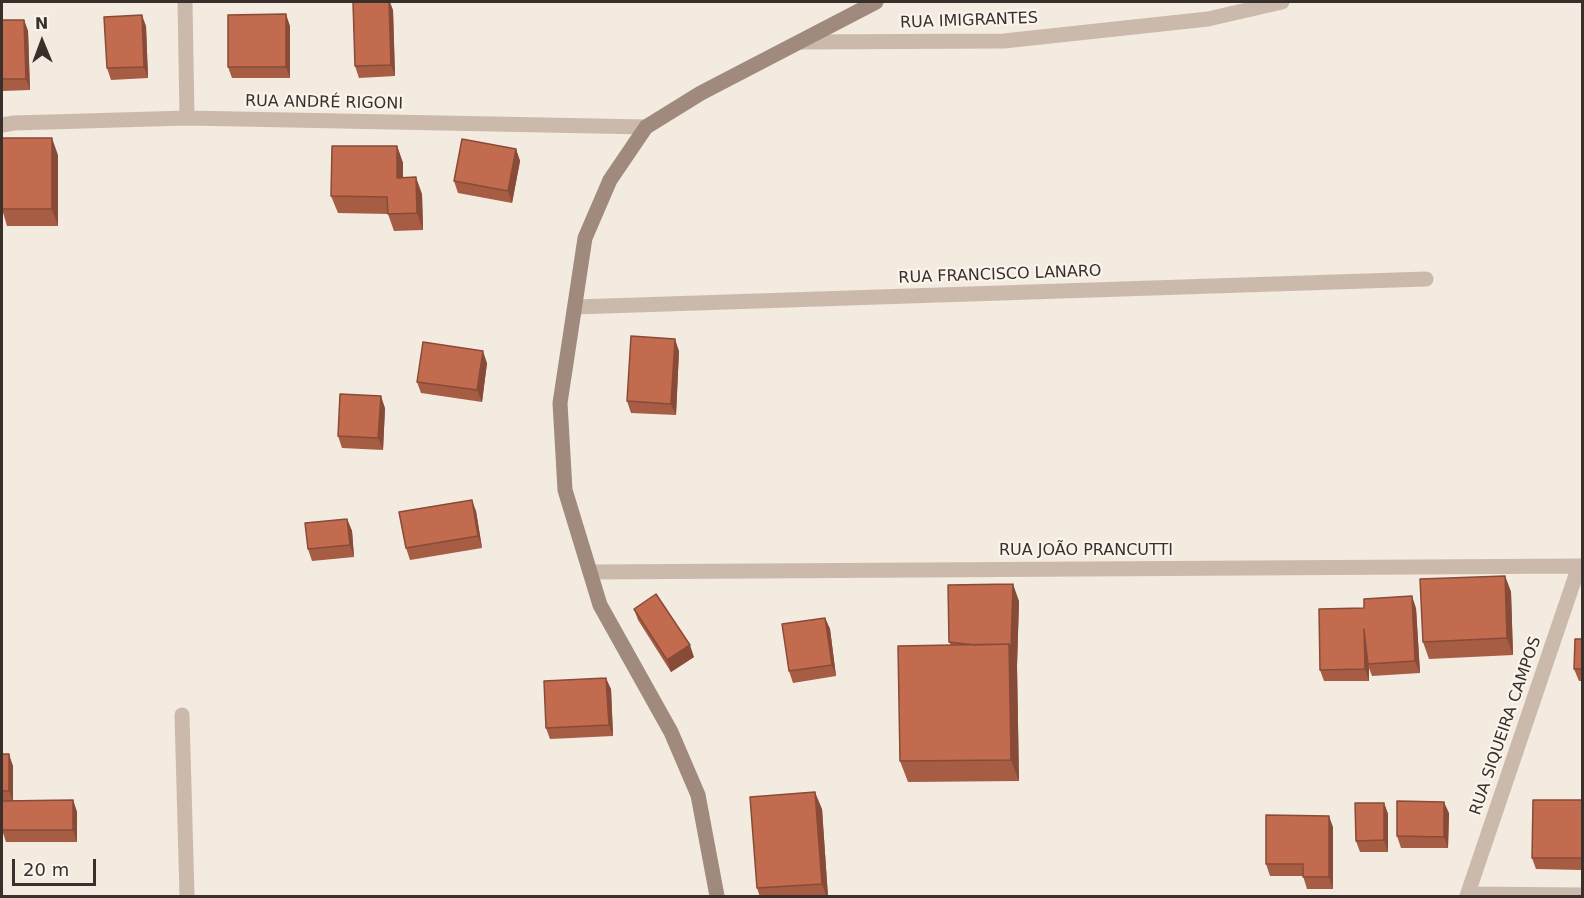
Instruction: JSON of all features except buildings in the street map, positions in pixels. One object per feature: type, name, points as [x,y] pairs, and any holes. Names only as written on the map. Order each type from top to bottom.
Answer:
[{"type":"main road","points":[[717,897],[698,795],[670,732],[600,604],[565,489],[560,403],[585,238],[610,180],[646,127],[701,93],[876,2]]},
{"type":"street","points":[[185,2],[187,118]]},
{"type":"street","name":"RUA IMIGRANTES","points":[[799,42],[1004,41],[1208,19],[1282,2]]},
{"type":"street","name":"RUA ANDRÉ RIGONI","points":[[2,125],[187,118],[646,127]]},
{"type":"street","name":"RUA FRANCISCO LANARO","points":[[575,307],[1426,279]]},
{"type":"street","name":"RUA JOÃO PRANCUTTI","points":[[590,572],[1581,566]]},
{"type":"street","name":"RUA SIQUEIRA CAMPOS","points":[[1467,895],[1581,566]]},
{"type":"street","points":[[182,715],[187,897]]},
{"type":"street","points":[[1467,895],[1582,895]]}]
